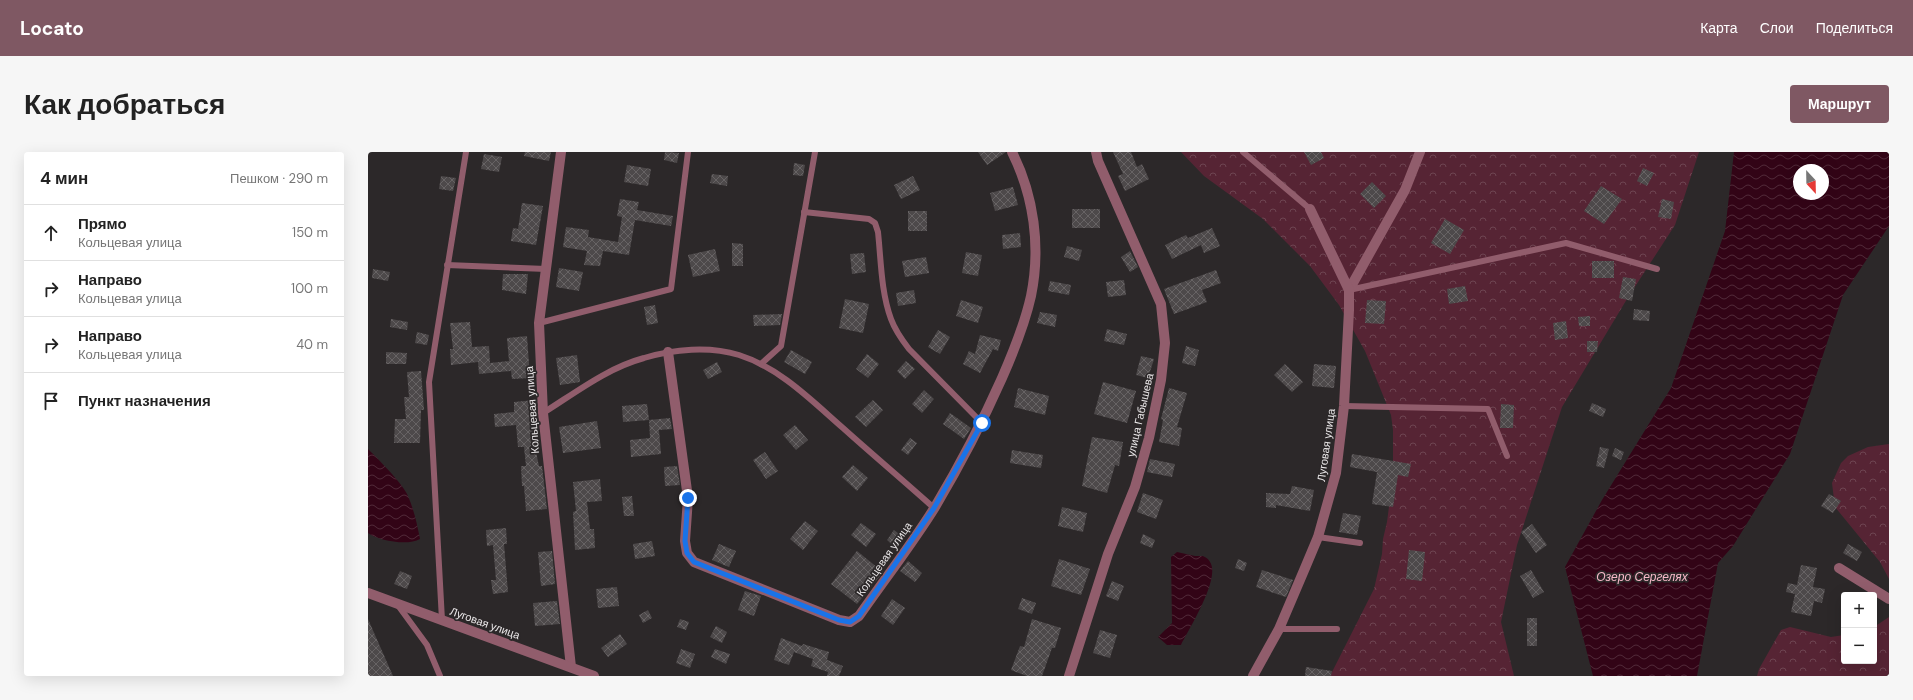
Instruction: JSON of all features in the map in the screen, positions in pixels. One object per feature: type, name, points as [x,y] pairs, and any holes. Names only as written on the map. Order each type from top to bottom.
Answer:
[{"type":"street","name":"Кольцевая улица","points":[[561,152],[539,323],[543,413],[571,668]]},
{"type":"street","name":"Кольцевая улица","points":[[668,352],[688,498],[685,541],[687,553],[694,562],[839,620],[850,622],[859,616],[934,508],[982,423],[1012,354],[1031,296],[1035,254],[1033,213],[1023,173],[1012,152]]},
{"type":"street","points":[[1349,290],[1406,190],[1420,152]]},
{"type":"street","name":"улица Габышева","points":[[1069,676],[1108,554],[1135,487],[1147,445],[1161,380],[1165,343],[1161,304],[1097,156]]},
{"type":"street","name":"Луговая улица","points":[[1253,676],[1279,628],[1318,537],[1336,473],[1344,406],[1349,290],[1310,209]]},
{"type":"street","points":[[1839,568],[1889,599]]},
{"type":"street","name":"Луговая улица","points":[[368,593],[594,676]]},
{"type":"lane","points":[[442,620],[429,382],[466,152]]},
{"type":"lane","points":[[539,323],[671,290],[688,152]]},
{"type":"lane","points":[[761,364],[781,346],[815,152]]},
{"type":"lane","points":[[1243,152],[1310,209]]},
{"type":"lane","points":[[804,212],[868,219],[875,223],[878,232],[886,299],[891,319],[899,335],[909,349],[982,423]]},
{"type":"lane","points":[[1349,290],[1566,243],[1657,269]]},
{"type":"lane","points":[[447,265],[546,269]]},
{"type":"lane","points":[[543,413],[618,367],[643,358],[668,352],[695,349],[738,355],[761,364],[796,387],[934,508]]},
{"type":"lane","points":[[1344,406],[1488,409],[1507,456]]},
{"type":"lane","points":[[1318,537],[1360,543]]},
{"type":"lane","points":[[396,603],[427,645],[440,676]]},
{"type":"lane","points":[[1279,628],[1338,629]]},
{"type":"green space","points":[[1181,152],[1699,152],[1675,225],[1627,299],[1562,407],[1517,545],[1501,622],[1514,676],[1330,676],[1374,589],[1382,554],[1393,476],[1393,430],[1391,415],[1365,351],[1339,305],[1310,266],[1263,219],[1204,176]]},
{"type":"green space","points":[[1889,444],[1889,579],[1880,562],[1835,507],[1832,483],[1841,463],[1848,456],[1868,447]]},
{"type":"green space","points":[[1889,617],[1889,676],[1757,676],[1759,669],[1781,630],[1790,627],[1831,637],[1841,635],[1841,664],[1877,664],[1877,625]]},
{"type":"water","name":"Озеро Сергелях","points":[[1734,152],[1889,152],[1889,226],[1843,295],[1790,454],[1733,546],[1718,563],[1697,676],[1593,676],[1565,567],[1602,500],[1671,388],[1725,231]]},
{"type":"water","points":[[368,449],[394,477],[407,494],[420,539],[408,542],[394,542],[368,533]]},
{"type":"water","points":[[1177,552],[1195,556],[1203,556],[1210,562],[1212,570],[1208,591],[1203,604],[1181,645],[1167,645],[1158,637],[1172,623],[1171,557]]},
{"type":"building","points":[[525,152],[551,152],[549,161],[524,156]]},
{"type":"building","points":[[665,152],[679,153],[677,163],[664,160]]},
{"type":"building","points":[[978,152],[1006,152],[987,165]]},
{"type":"building","points":[[1113,152],[1131,152],[1137,167],[1142,164],[1149,179],[1125,191],[1118,176],[1123,174]]},
{"type":"building","points":[[1304,152],[1321,152],[1324,158],[1311,165]]},
{"type":"building","points":[[484,154],[502,157],[499,172],[481,169]]},
{"type":"building","points":[[794,163],[805,165],[803,176],[793,175]]},
{"type":"building","points":[[627,165],[651,169],[648,186],[624,182]]},
{"type":"building","points":[[1643,168],[1654,173],[1647,186],[1637,181]]},
{"type":"building","points":[[712,174],[728,176],[727,186],[710,183]]},
{"type":"building","points":[[441,176],[456,178],[453,191],[439,189]]},
{"type":"building","points":[[913,176],[920,190],[901,199],[894,185]]},
{"type":"building","points":[[1372,182],[1386,196],[1374,208],[1360,194]]},
{"type":"building","points":[[1601,186],[1622,199],[1604,224],[1584,211]]},
{"type":"building","points":[[1013,187],[1018,205],[995,211],[990,193]]},
{"type":"building","points":[[620,199],[639,202],[637,210],[673,216],[671,226],[635,220],[629,255],[603,251],[600,266],[584,265],[587,251],[563,247],[566,227],[589,230],[588,237],[618,242],[622,217],[617,216]]},
{"type":"building","points":[[1662,199],[1674,202],[1671,219],[1658,217]]},
{"type":"building","points":[[522,203],[543,206],[536,245],[511,241],[513,228],[518,229]]},
{"type":"building","points":[[1072,209],[1100,209],[1100,228],[1072,228]]},
{"type":"building","points":[[908,211],[927,211],[927,231],[908,231]]},
{"type":"building","points":[[1445,219],[1464,230],[1450,254],[1431,243]]},
{"type":"building","points":[[1212,228],[1220,246],[1204,253],[1201,245],[1172,259],[1165,245],[1186,235],[1188,238]]},
{"type":"building","points":[[1020,233],[1021,247],[1003,249],[1002,235]]},
{"type":"building","points":[[732,243],[743,244],[743,266],[732,266]]},
{"type":"building","points":[[1067,246],[1082,250],[1079,261],[1064,257]]},
{"type":"building","points":[[715,249],[720,271],[693,277],[688,255]]},
{"type":"building","points":[[1130,251],[1138,267],[1130,272],[1121,257]]},
{"type":"building","points":[[966,252],[982,255],[978,276],[962,273]]},
{"type":"building","points":[[864,253],[866,272],[852,274],[850,254]]},
{"type":"building","points":[[926,257],[929,273],[905,277],[902,261]]},
{"type":"building","points":[[1592,261],[1614,261],[1614,278],[1592,278]]},
{"type":"building","points":[[559,268],[583,272],[579,291],[556,287]]},
{"type":"building","points":[[373,269],[390,272],[388,281],[372,278]]},
{"type":"building","points":[[1216,270],[1221,283],[1202,290],[1207,302],[1174,314],[1164,289]]},
{"type":"building","points":[[503,274],[528,274],[526,294],[502,290]]},
{"type":"building","points":[[1623,277],[1636,279],[1632,301],[1619,298]]},
{"type":"building","points":[[1124,280],[1126,295],[1108,297],[1106,282]]},
{"type":"building","points":[[1050,281],[1071,285],[1069,295],[1048,291]]},
{"type":"building","points":[[1465,286],[1468,301],[1449,304],[1447,289]]},
{"type":"building","points":[[914,290],[916,303],[898,306],[896,293]]},
{"type":"building","points":[[845,299],[869,304],[863,333],[839,328]]},
{"type":"building","points":[[961,300],[983,307],[978,323],[956,316]]},
{"type":"building","points":[[1367,300],[1386,301],[1384,324],[1365,323]]},
{"type":"building","points":[[655,305],[658,323],[647,325],[644,307]]},
{"type":"building","points":[[1634,309],[1650,311],[1649,321],[1633,320]]},
{"type":"building","points":[[1040,312],[1057,315],[1055,327],[1037,323]]},
{"type":"building","points":[[782,314],[780,325],[754,326],[753,315]]},
{"type":"building","points":[[1590,316],[1590,326],[1579,326],[1578,317]]},
{"type":"building","points":[[391,319],[408,322],[407,330],[390,327]]},
{"type":"building","points":[[1566,321],[1568,338],[1555,340],[1553,323]]},
{"type":"building","points":[[470,322],[472,347],[489,346],[490,363],[509,361],[507,338],[527,336],[530,378],[512,379],[511,371],[479,374],[478,362],[451,365],[450,349],[453,349],[450,323]]},
{"type":"building","points":[[1107,329],[1127,334],[1124,345],[1104,341]]},
{"type":"building","points":[[938,330],[950,337],[940,354],[928,347]]},
{"type":"building","points":[[417,332],[429,335],[427,345],[415,343]]},
{"type":"building","points":[[980,335],[1001,340],[998,351],[993,349],[980,373],[963,364],[969,351],[975,354]]},
{"type":"building","points":[[1587,341],[1598,341],[1597,352],[1587,352]]},
{"type":"building","points":[[1186,346],[1199,350],[1195,366],[1182,363]]},
{"type":"building","points":[[791,350],[812,362],[805,374],[784,362]]},
{"type":"building","points":[[386,352],[407,353],[406,364],[386,364]]},
{"type":"building","points":[[867,354],[879,364],[868,378],[856,369]]},
{"type":"building","points":[[577,355],[580,382],[560,385],[556,358]]},
{"type":"building","points":[[1141,356],[1154,359],[1148,378],[1136,375]]},
{"type":"building","points":[[906,361],[915,369],[905,379],[897,371]]},
{"type":"building","points":[[717,362],[722,372],[708,379],[703,370]]},
{"type":"building","points":[[1285,364],[1303,382],[1292,392],[1274,375]]},
{"type":"building","points":[[1314,364],[1336,366],[1334,388],[1312,386]]},
{"type":"building","points":[[421,371],[424,410],[421,410],[420,443],[394,443],[395,419],[406,419],[404,397],[409,397],[407,372]]},
{"type":"building","points":[[1103,382],[1136,391],[1127,423],[1094,414]]},
{"type":"building","points":[[1018,388],[1049,396],[1045,415],[1014,407]]},
{"type":"building","points":[[1169,388],[1187,393],[1177,427],[1182,428],[1179,446],[1159,442],[1163,420],[1161,419]]},
{"type":"building","points":[[924,390],[934,399],[922,413],[912,404]]},
{"type":"building","points":[[535,400],[537,422],[533,423],[536,452],[539,466],[542,466],[547,509],[526,511],[524,486],[522,486],[521,466],[526,466],[524,447],[518,447],[516,425],[495,427],[494,414],[514,412],[514,402]]},
{"type":"building","points":[[873,400],[883,410],[866,427],[855,417]]},
{"type":"building","points":[[1592,403],[1606,409],[1603,417],[1589,411]]},
{"type":"building","points":[[647,404],[649,420],[623,422],[622,406]]},
{"type":"building","points":[[1501,404],[1514,405],[1513,428],[1500,428]]},
{"type":"building","points":[[950,413],[971,428],[964,439],[943,424]]},
{"type":"building","points":[[670,418],[672,429],[659,430],[661,454],[631,457],[630,440],[650,438],[649,420]]},
{"type":"building","points":[[597,421],[601,448],[563,453],[559,427]]},
{"type":"building","points":[[795,425],[808,440],[796,450],[783,435]]},
{"type":"building","points":[[1092,437],[1123,442],[1119,466],[1115,465],[1107,493],[1082,486]]},
{"type":"building","points":[[910,438],[917,443],[908,455],[901,450]]},
{"type":"building","points":[[1600,447],[1609,449],[1604,468],[1596,466]]},
{"type":"building","points":[[1615,448],[1624,452],[1621,460],[1612,456]]},
{"type":"building","points":[[1012,450],[1043,455],[1041,468],[1010,463]]},
{"type":"building","points":[[765,452],[778,471],[766,479],[753,460]]},
{"type":"building","points":[[1352,454],[1411,464],[1408,477],[1398,475],[1393,507],[1372,504],[1377,472],[1350,467]]},
{"type":"building","points":[[1150,459],[1175,464],[1172,477],[1147,472]]},
{"type":"building","points":[[853,465],[868,478],[857,491],[842,477]]},
{"type":"building","points":[[677,466],[680,485],[665,486],[664,467]]},
{"type":"building","points":[[600,479],[602,501],[587,502],[590,529],[594,529],[595,548],[575,550],[573,512],[576,511],[573,482]]},
{"type":"building","points":[[1292,486],[1314,490],[1310,511],[1276,505],[1276,508],[1266,507],[1266,493],[1290,494]]},
{"type":"building","points":[[1143,493],[1163,500],[1156,519],[1137,512]]},
{"type":"building","points":[[1829,494],[1841,501],[1833,513],[1821,506]]},
{"type":"building","points":[[632,496],[634,516],[624,516],[622,497]]},
{"type":"building","points":[[1062,507],[1087,513],[1083,532],[1058,526]]},
{"type":"building","points":[[1343,513],[1361,516],[1357,535],[1339,532]]},
{"type":"building","points":[[805,521],[818,531],[803,550],[790,539]]},
{"type":"building","points":[[861,523],[876,534],[866,547],[851,535]]},
{"type":"building","points":[[1532,524],[1547,545],[1536,553],[1521,532]]},
{"type":"building","points":[[506,528],[507,544],[504,544],[508,592],[493,594],[491,580],[496,580],[493,545],[487,546],[486,530]]},
{"type":"building","points":[[894,530],[903,537],[895,547],[887,540]]},
{"type":"building","points":[[1143,534],[1155,540],[1152,548],[1140,543]]},
{"type":"building","points":[[652,541],[655,556],[635,559],[633,544]]},
{"type":"building","points":[[719,544],[736,551],[729,567],[712,560]]},
{"type":"building","points":[[1848,544],[1862,552],[1857,561],[1843,553]]},
{"type":"building","points":[[1409,550],[1425,552],[1422,581],[1406,579]]},
{"type":"building","points":[[552,551],[555,584],[541,586],[538,552]]},
{"type":"building","points":[[857,551],[883,572],[857,604],[831,584]]},
{"type":"building","points":[[1059,559],[1090,569],[1081,595],[1051,586]]},
{"type":"building","points":[[1238,559],[1247,563],[1244,571],[1235,568]]},
{"type":"building","points":[[908,561],[922,573],[915,582],[900,571]]},
{"type":"building","points":[[1801,565],[1817,568],[1813,587],[1825,589],[1822,603],[1814,601],[1811,616],[1791,612],[1795,594],[1786,592],[1788,583],[1797,585]]},
{"type":"building","points":[[1262,570],[1293,580],[1286,597],[1256,587]]},
{"type":"building","points":[[1531,570],[1544,592],[1533,598],[1520,576]]},
{"type":"building","points":[[400,571],[412,576],[407,589],[394,584]]},
{"type":"building","points":[[1112,581],[1124,586],[1118,601],[1106,596]]},
{"type":"building","points":[[617,587],[619,606],[598,608],[596,589]]},
{"type":"building","points":[[745,591],[761,596],[754,616],[738,610]]},
{"type":"building","points":[[1022,598],[1036,603],[1032,614],[1018,609]]},
{"type":"building","points":[[892,599],[905,608],[893,625],[881,616]]},
{"type":"building","points":[[557,601],[560,624],[535,626],[533,603]]},
{"type":"building","points":[[648,610],[652,618],[643,623],[639,615]]},
{"type":"building","points":[[1527,618],[1537,618],[1537,646],[1527,646]]},
{"type":"building","points":[[368,619],[393,676],[370,676],[368,671]]},
{"type":"building","points":[[680,619],[689,622],[686,630],[677,627]]},
{"type":"building","points":[[1032,619],[1061,628],[1055,648],[1052,648],[1042,676],[1027,676],[1011,670],[1020,646],[1024,647]]},
{"type":"building","points":[[716,626],[727,632],[722,643],[710,637]]},
{"type":"building","points":[[1100,630],[1117,635],[1110,658],[1093,653]]},
{"type":"building","points":[[620,634],[627,644],[608,657],[601,648]]},
{"type":"building","points":[[781,638],[802,646],[803,644],[829,652],[827,660],[843,666],[839,676],[827,676],[828,672],[811,666],[813,659],[794,652],[789,665],[774,660]]},
{"type":"building","points":[[681,649],[695,654],[690,668],[676,663]]},
{"type":"building","points":[[715,649],[730,654],[726,664],[711,657]]},
{"type":"building","points":[[1306,667],[1332,671],[1331,676],[1305,676]]},
{"type":"route","points":[[688,498],[685,541],[687,553],[694,562],[839,620],[850,622],[859,616],[934,508],[982,423]]}]
